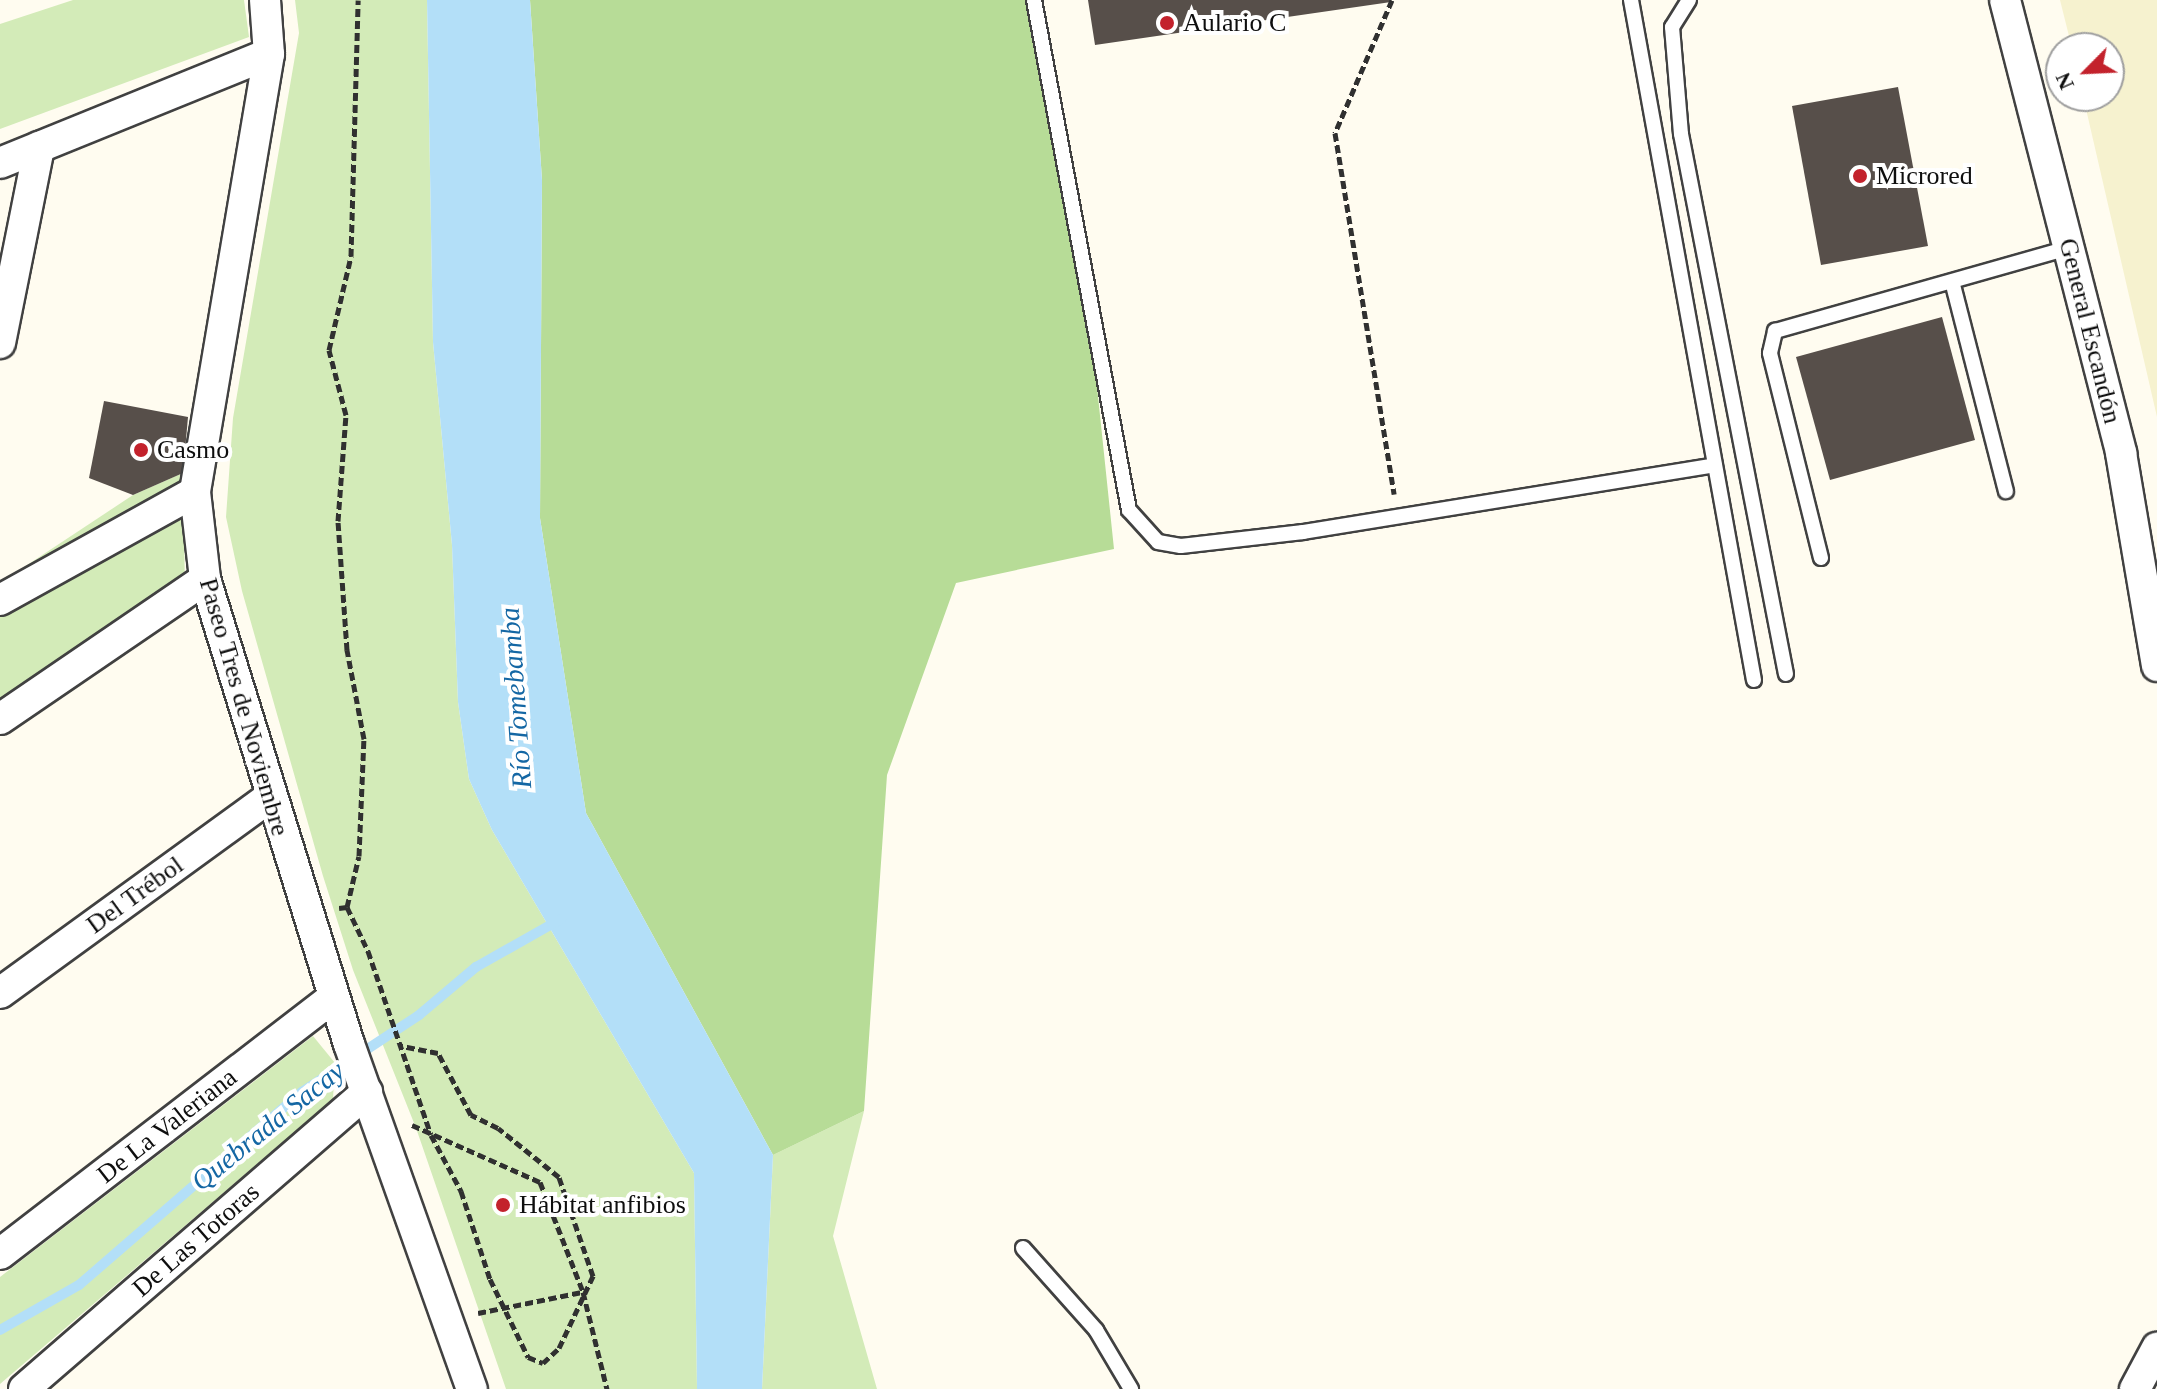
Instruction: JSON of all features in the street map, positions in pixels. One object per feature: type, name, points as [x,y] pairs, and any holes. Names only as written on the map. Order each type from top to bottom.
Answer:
[{"type":"street","name":"Paseo Tres de Noviembre","points":[[265,0],[269,54],[195,492],[205,579],[349,1044],[472,1389]]},
{"type":"street","name":"General Escandón","points":[[2005,0],[2121,453],[2157,666]]},
{"type":"street","points":[[0,163],[269,54]]},
{"type":"street","points":[[0,343],[39,147]]},
{"type":"street","points":[[0,600],[195,492]]},
{"type":"street","points":[[0,719],[205,579]]},
{"type":"street","name":"Del Trébol","points":[[0,993],[270,797]]},
{"type":"street","name":"De La Valeriana","points":[[0,1254],[334,997]]},
{"type":"street","name":"De Las Totoras","points":[[24,1389],[364,1082]]},
{"type":"street","points":[[2135,1389],[2157,1348]]},
{"type":"lane","points":[[1034,0],[1129,510],[1158,542],[1181,546],[1715,465]]},
{"type":"lane","points":[[1631,0],[1754,680]]},
{"type":"lane","points":[[1689,0],[1672,27],[1681,134],[1786,674]]},
{"type":"lane","points":[[1821,558],[1770,337],[1791,324],[1953,285],[2070,248]]},
{"type":"lane","points":[[1953,285],[2006,491]]},
{"type":"lane","points":[[1023,1248],[1096,1330],[1131,1389]]},
{"type":"path","points":[[358,0],[351,256],[329,350],[346,415],[338,521],[347,650],[364,739],[359,856],[347,907],[368,951],[431,1135],[461,1191],[505,1309],[528,1357],[543,1363],[559,1348],[593,1276],[559,1177],[498,1128],[471,1115],[438,1053],[401,1046]]},
{"type":"path","points":[[1392,0],[1335,133],[1398,515]]},
{"type":"path","points":[[306,911],[347,907]]},
{"type":"path","points":[[364,1082],[431,1135],[540,1182],[583,1292],[607,1389]]},
{"type":"path","points":[[446,1315],[505,1309],[583,1292]]},
{"type":"shaded area","points":[[2060,0],[2157,0],[2157,417],[2087,112],[2125,112],[2125,32],[2068,32]]},
{"type":"green space","points":[[73,0],[244,0],[249,37],[0,129],[0,24]]},
{"type":"green space","points":[[295,0],[427,0],[433,342],[452,545],[458,702],[469,779],[492,830],[694,1173],[697,1389],[506,1389],[416,1128],[353,970],[323,876],[242,591],[226,517],[233,418],[299,33]]},
{"type":"green space","points":[[530,0],[1027,0],[1090,320],[1114,549],[956,583],[887,775],[864,1111],[773,1155],[586,813],[540,518],[542,180]]},
{"type":"green space","points":[[183,473],[185,590],[0,714],[0,583],[133,495]]},
{"type":"green space","points":[[313,1036],[335,1063],[333,1099],[0,1384],[0,1277]]},
{"type":"green space","points":[[864,1111],[833,1236],[877,1389],[762,1389],[773,1155]]},
{"type":"water","name":"Río Tomebamba","points":[[427,0],[530,0],[542,180],[540,518],[586,813],[773,1155],[762,1389],[697,1389],[694,1173],[492,830],[469,779],[458,702],[452,545],[433,342]]},
{"type":"building","name":"Aulario C","points":[[1088,0],[1390,0],[1391,2],[1095,45]]},
{"type":"building","name":"Microred","points":[[1898,87],[1928,246],[1821,265],[1792,106]]},
{"type":"building","points":[[1942,317],[1975,440],[1830,480],[1796,357]]},
{"type":"building","points":[[104,401],[188,417],[183,473],[133,495],[89,478]]},
{"type":"waterway","name":"Quebrada Sacay","points":[[0,1330],[79,1285],[302,1092],[419,1015],[476,967],[561,919]]},
{"type":"place","name":"Aulario C","points":[[1167,23]]},
{"type":"place","name":"Microred","points":[[1860,176]]},
{"type":"place","name":"Casmo","points":[[141,450]]},
{"type":"place","name":"Hábitat anfibios","points":[[503,1205]]}]
